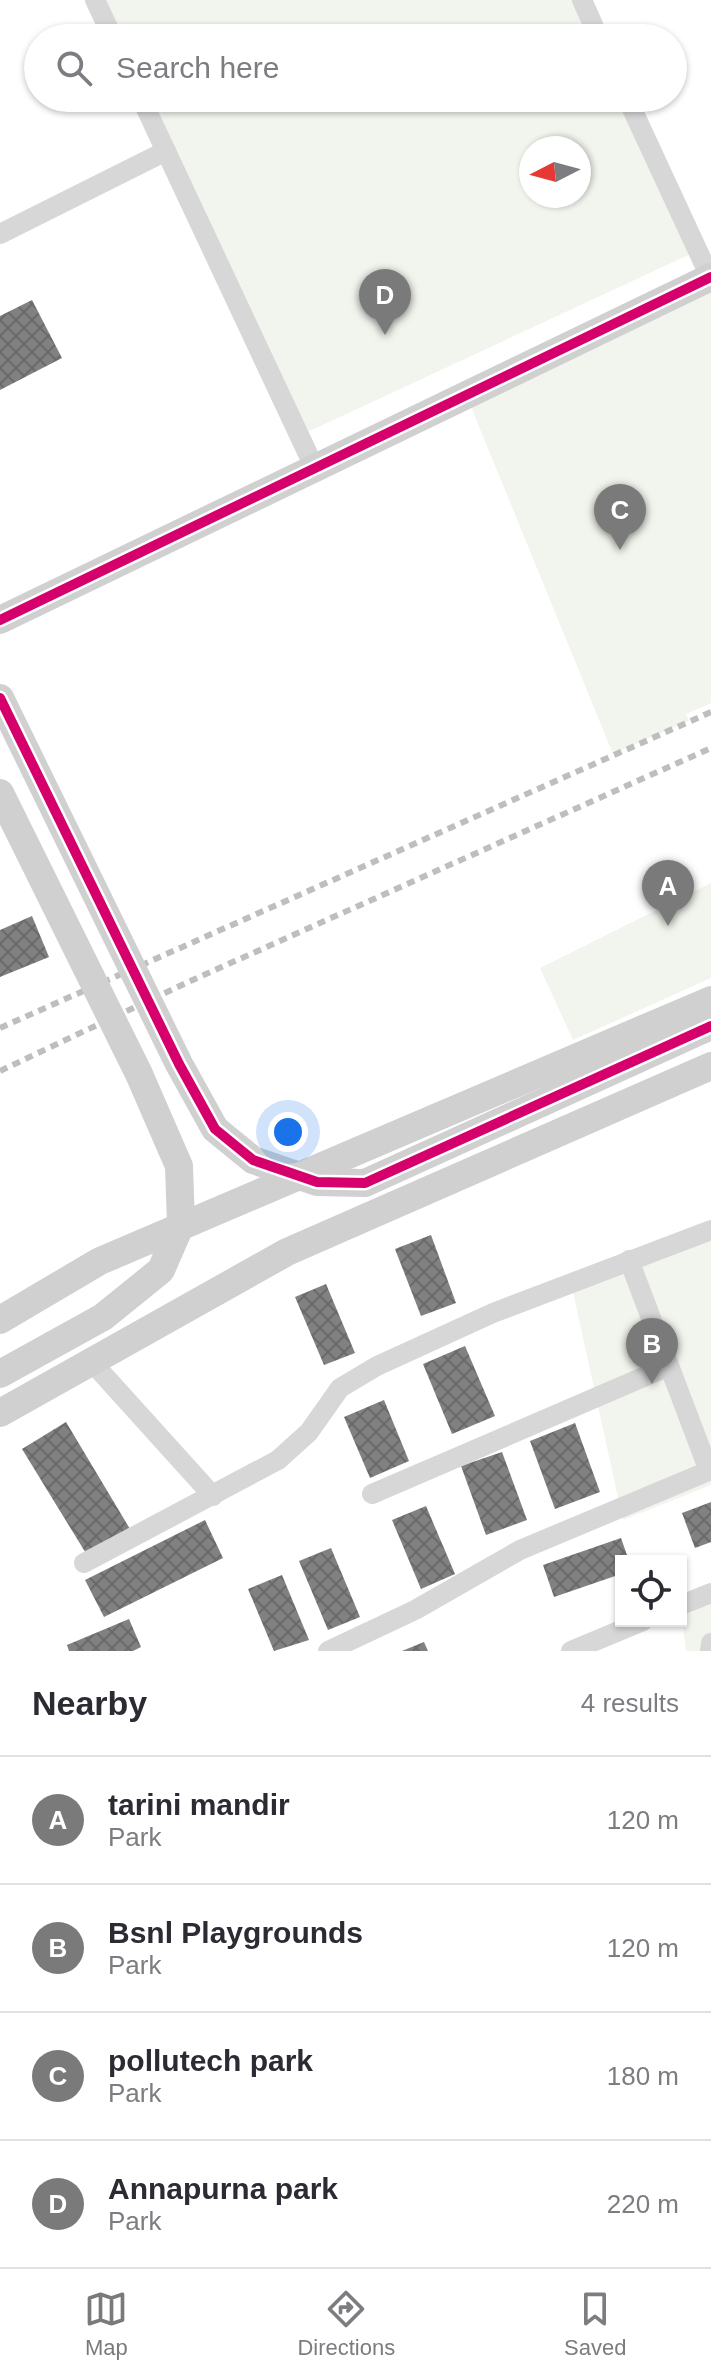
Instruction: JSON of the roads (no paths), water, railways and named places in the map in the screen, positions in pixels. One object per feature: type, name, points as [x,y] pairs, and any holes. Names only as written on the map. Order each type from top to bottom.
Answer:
[{"type":"street","points":[[95,0],[106,24]]},
{"type":"street","points":[[582,0],[593,24]]},
{"type":"street","points":[[148,112],[315,469]]},
{"type":"street","points":[[0,620],[710,277],[633,112]]},
{"type":"street","points":[[0,234],[166,151]]},
{"type":"street","points":[[0,698],[179,1064],[215,1129],[253,1160],[317,1182],[365,1183],[711,1026]]},
{"type":"street","points":[[0,793],[139,1074],[179,1166],[181,1224],[161,1270],[103,1317],[0,1374]]},
{"type":"street","points":[[0,1320],[100,1261],[711,1000]]},
{"type":"street","points":[[0,1413],[287,1252],[711,1066]]},
{"type":"street","points":[[84,1563],[213,1496],[295,1447],[330,1398],[353,1379],[493,1313],[711,1230]]},
{"type":"street","points":[[328,1651],[415,1610],[520,1550],[710,1470],[629,1260]]},
{"type":"street","points":[[91,1361],[213,1496]]},
{"type":"street","points":[[372,1494],[669,1366]]},
{"type":"street","points":[[687,1604],[710,1600]]},
{"type":"street","points":[[571,1651],[629,1627]]},
{"type":"street","points":[[710,1651],[711,1643]]},
{"type":"railway","points":[[0,1028],[711,712]]},
{"type":"railway","points":[[0,1071],[186,983],[711,748]]},
{"type":"place","name":"Annapurna park","points":[[385,335]]},
{"type":"place","name":"pollutech park","points":[[620,550]]},
{"type":"place","name":"tarini mandir","points":[[668,926]]},
{"type":"place","name":"Bsnl Playgrounds","points":[[652,1384]]}]
